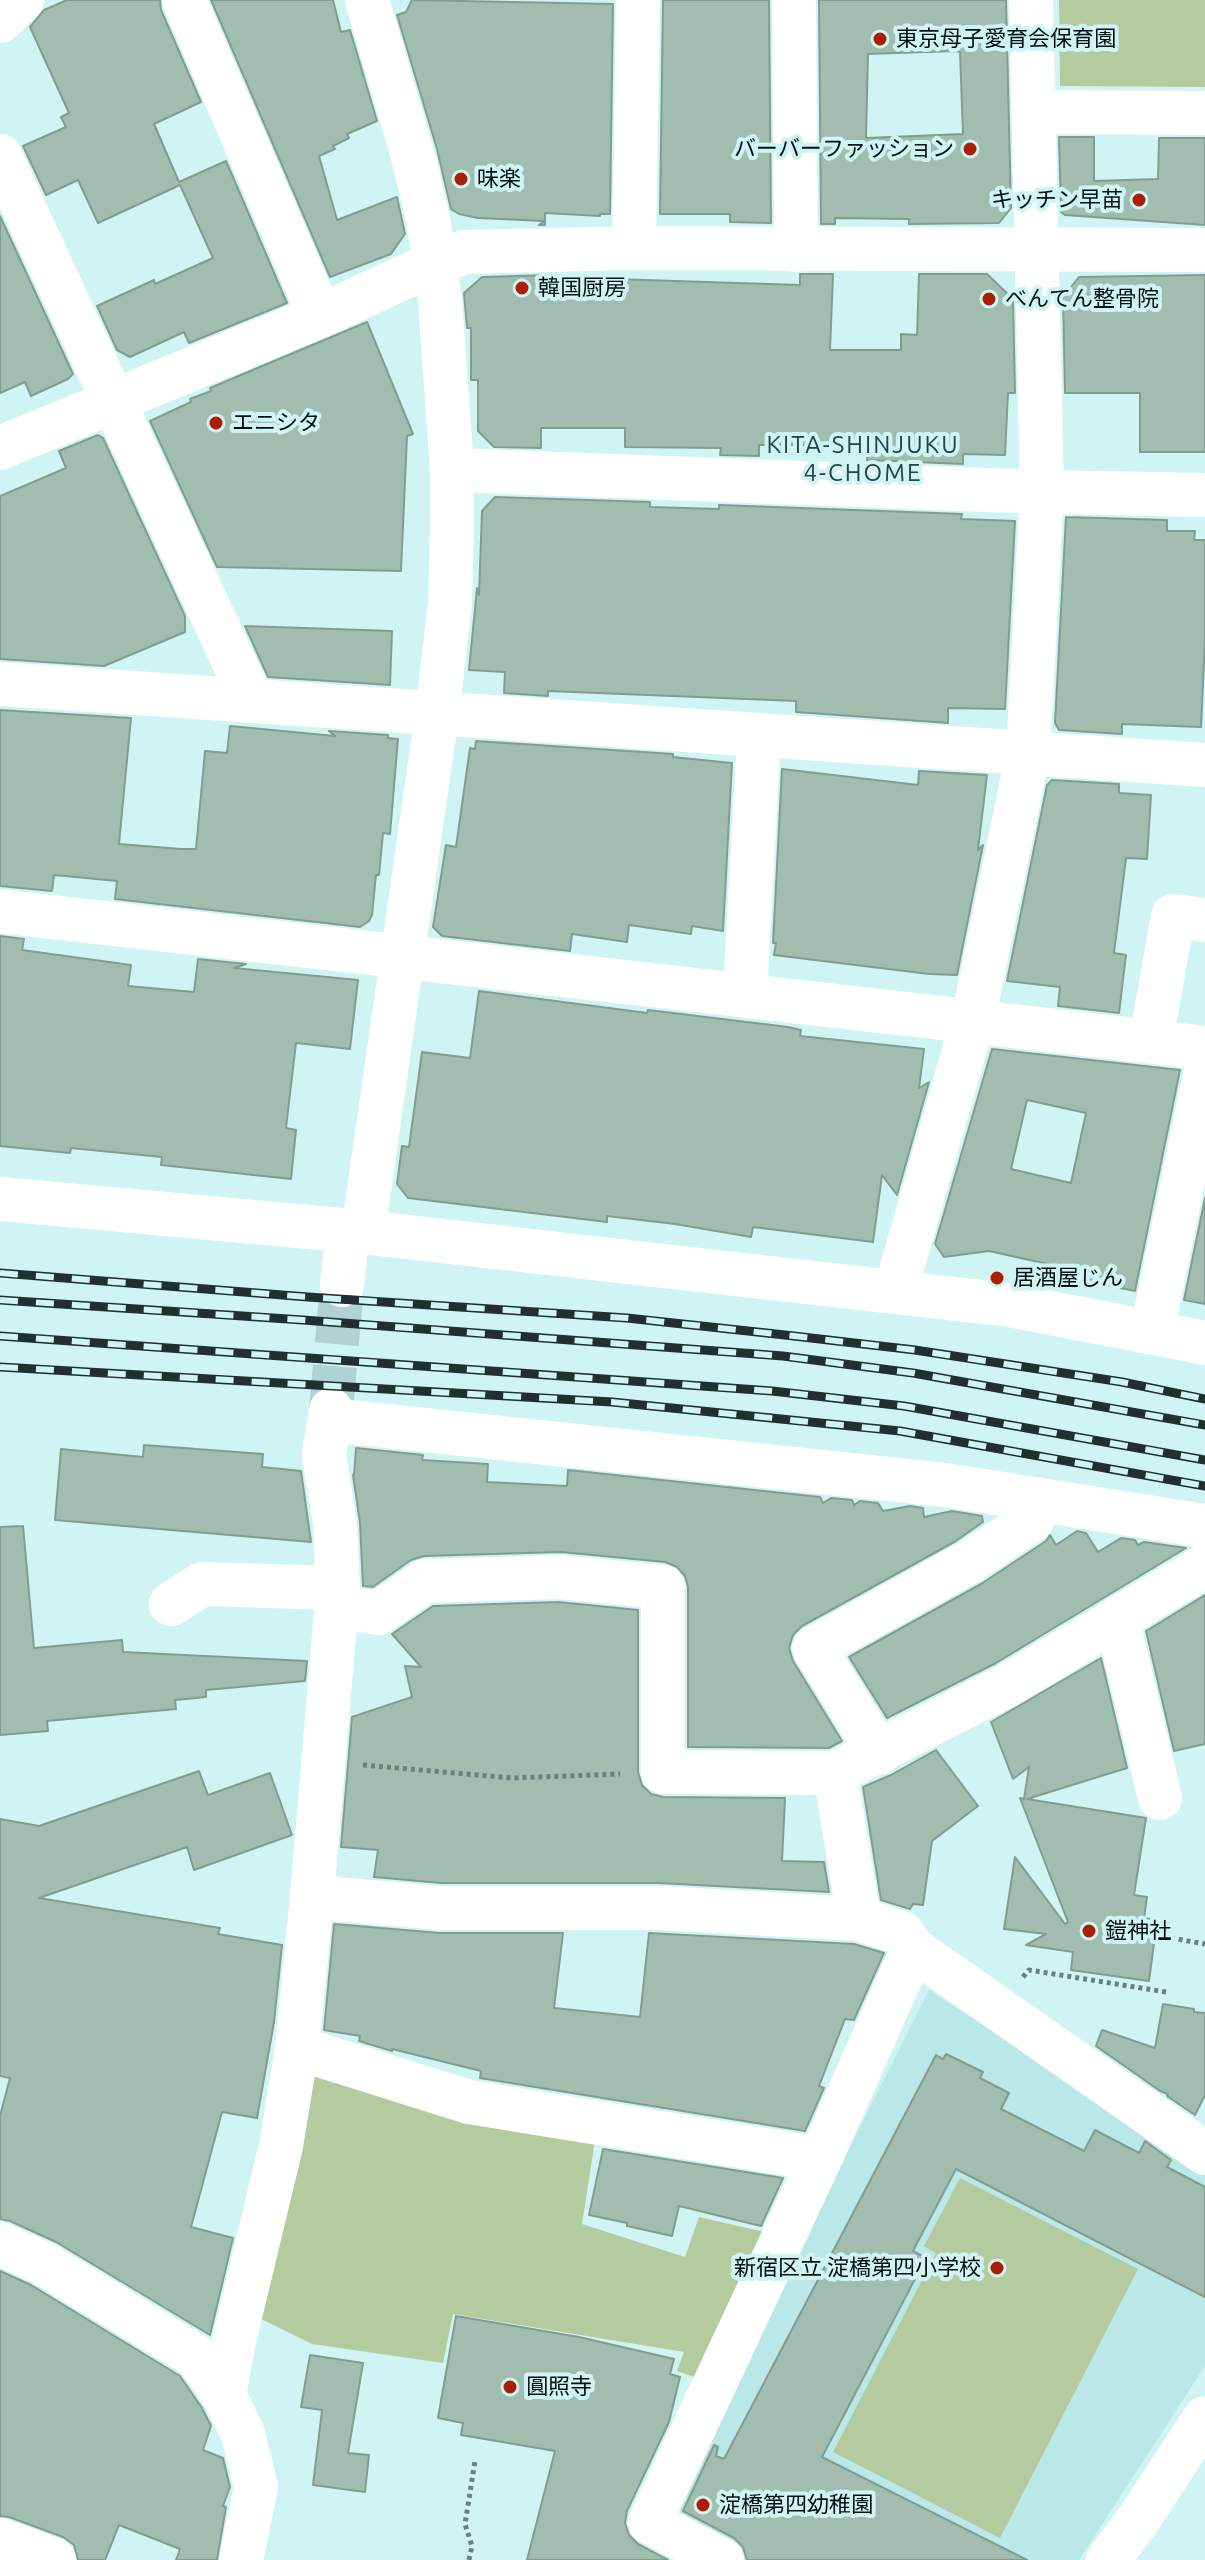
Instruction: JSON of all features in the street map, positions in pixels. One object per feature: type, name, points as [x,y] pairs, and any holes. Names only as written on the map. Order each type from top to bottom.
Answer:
[{"type":"street","points":[[0,21],[22,0]]},
{"type":"street","points":[[184,0],[320,316]]},
{"type":"street","points":[[342,1285],[355,1231],[403,956],[450,604],[452,470],[435,263],[413,156],[367,0]]},
{"type":"street","points":[[634,248],[638,0]]},
{"type":"street","points":[[794,0],[796,250]]},
{"type":"street","points":[[895,1292],[973,1020],[1028,753],[1042,492],[1031,0]]},
{"type":"street","points":[[1034,112],[1205,113]]},
{"type":"street","points":[[0,156],[251,699]]},
{"type":"street","points":[[0,448],[320,316],[465,252],[634,248],[1205,250]]},
{"type":"street","points":[[452,470],[1042,492],[1205,495]]},
{"type":"street","points":[[0,684],[1205,765]]},
{"type":"street","points":[[745,994],[759,735]]},
{"type":"street","points":[[0,911],[1205,1048]]},
{"type":"street","points":[[1151,1041],[1173,916],[1205,920]]},
{"type":"street","points":[[1152,1332],[1205,1074]]},
{"type":"street","points":[[0,1199],[355,1231],[1009,1305],[1205,1343]]},
{"type":"street","points":[[224,2395],[281,2146],[297,2048],[337,1598],[335,1524],[324,1454],[330,1415],[913,1482],[1205,1526]]},
{"type":"street","points":[[879,1753],[814,1648],[969,1562],[1032,1520],[1037,1499]]},
{"type":"street","points":[[171,1604],[202,1584],[337,1598],[379,1613],[425,1581],[559,1577],[663,1587],[663,1772],[835,1773],[1008,1685],[1205,1566]]},
{"type":"street","points":[[1117,1619],[1160,1798]]},
{"type":"street","points":[[835,1773],[859,1919]]},
{"type":"street","points":[[312,1897],[440,1908],[658,1908],[859,1919],[902,1933],[913,1949],[1205,2153]]},
{"type":"street","points":[[722,2560],[650,2522],[820,2159],[913,1949]]},
{"type":"street","points":[[297,2048],[469,2102],[820,2159]]},
{"type":"street","points":[[0,2244],[43,2263],[197,2357],[224,2395],[243,2434],[256,2487],[241,2560]]},
{"type":"street","points":[[1108,2560],[1205,2418]]},
{"type":"street","points":[[0,2540],[54,2560]]},
{"type":"path","points":[[322,1761],[512,1778],[663,1772]]},
{"type":"path","points":[[1155,1935],[1205,1944]]},
{"type":"path","points":[[999,2009],[1029,1970],[1166,1992]]},
{"type":"path","points":[[469,2560],[472,2546],[465,2524],[475,2461]]},
{"type":"shaded area","name":"新宿区立 淀橋第四小学校","points":[[929,1990],[1205,2170],[1205,2366],[1079,2560],[747,2560],[662,2520]]},
{"type":"green space","points":[[1059,0],[1205,0],[1205,87],[1060,86]]},
{"type":"green space","points":[[308,2066],[596,2134],[582,2224],[685,2257],[699,2217],[769,2233],[703,2380],[677,2371],[684,2352],[453,2314],[443,2363],[312,2344],[253,2315]]},
{"type":"green space","points":[[960,2178],[1138,2269],[1000,2538],[833,2452],[936,2253],[924,2246]]},
{"type":"building","points":[[67,0],[160,0],[161,10],[201,102],[154,124],[179,182],[226,161],[287,303],[189,343],[184,332],[130,357],[117,350],[97,306],[213,258],[180,185],[98,223],[78,180],[46,195],[23,146],[66,127],[61,117],[69,113],[30,27],[44,10]]},
{"type":"building","points":[[211,0],[333,0],[341,32],[350,30],[377,121],[347,134],[349,138],[333,146],[335,149],[319,156],[337,220],[397,197],[405,234],[391,254],[330,277]]},
{"type":"building","points":[[412,0],[613,4],[610,214],[545,213],[545,225],[539,225],[544,221],[478,218],[451,209],[437,149],[397,15],[406,12]]},
{"type":"building","points":[[663,0],[769,0],[771,223],[730,222],[730,214],[660,214]]},
{"type":"building","points":[[819,0],[1006,0],[1011,208],[999,223],[909,224],[909,219],[835,218],[835,224],[821,224]],"holes":[[[960,52],[963,134],[866,138],[868,54]]]},
{"type":"building","points":[[1059,137],[1094,137],[1094,181],[1158,179],[1159,138],[1205,138],[1205,225],[1065,215],[1061,212]]},
{"type":"building","points":[[0,216],[73,374],[31,396],[25,382],[0,393]]},
{"type":"building","points":[[800,274],[833,274],[830,350],[901,350],[901,334],[917,335],[919,274],[987,274],[1013,299],[1015,393],[1008,393],[1005,455],[963,454],[963,464],[867,460],[868,445],[759,445],[759,456],[720,455],[721,448],[625,447],[625,428],[541,428],[541,448],[494,447],[478,431],[478,380],[471,380],[471,328],[467,328],[464,293],[482,277],[551,275],[800,285]]},
{"type":"building","points":[[1205,275],[1205,452],[1140,452],[1140,393],[1065,393],[1063,297],[1079,277]]},
{"type":"building","points":[[367,322],[413,434],[407,436],[401,571],[217,567],[150,421],[211,391],[210,388]]},
{"type":"building","points":[[98,435],[103,438],[185,616],[185,632],[104,666],[0,659],[0,496],[66,468],[59,451]]},
{"type":"building","points":[[495,497],[650,502],[650,507],[719,509],[719,505],[962,514],[961,519],[1015,521],[1005,709],[948,708],[948,723],[796,712],[796,701],[548,691],[548,696],[504,693],[505,672],[469,670],[477,588],[479,595],[482,511]]},
{"type":"building","points":[[1066,517],[1167,520],[1167,531],[1195,531],[1194,540],[1205,540],[1201,727],[1122,724],[1122,734],[1059,730],[1055,723]]},
{"type":"building","points":[[245,626],[392,631],[390,685],[268,677]]},
{"type":"building","points":[[0,710],[131,718],[119,844],[181,849],[196,849],[205,751],[227,753],[230,726],[335,736],[329,731],[388,735],[388,738],[398,739],[390,834],[383,833],[379,875],[376,875],[369,921],[360,927],[115,899],[117,881],[54,875],[52,891],[0,886]]},
{"type":"building","points":[[476,741],[673,754],[673,757],[732,763],[723,931],[692,926],[691,934],[629,925],[627,942],[572,934],[570,951],[442,936],[433,927],[446,845],[456,847],[470,748],[475,749]]},
{"type":"building","points":[[782,769],[918,785],[919,771],[987,775],[978,850],[983,845],[957,975],[774,955]]},
{"type":"building","points":[[1052,780],[1119,784],[1119,793],[1151,795],[1147,859],[1126,858],[1114,953],[1126,955],[1119,1013],[1058,1006],[1060,987],[1007,981],[1047,785]]},
{"type":"building","points":[[0,936],[24,939],[22,950],[131,965],[128,986],[194,992],[198,959],[246,964],[234,968],[358,980],[350,1049],[296,1043],[286,1128],[296,1130],[291,1179],[161,1165],[162,1157],[71,1148],[70,1153],[0,1146]]},
{"type":"building","points":[[479,991],[647,1013],[648,1010],[788,1027],[801,1030],[800,1036],[924,1049],[919,1088],[929,1082],[897,1195],[882,1175],[873,1242],[753,1227],[751,1237],[607,1216],[607,1222],[408,1198],[397,1184],[402,1146],[409,1147],[422,1052],[470,1058]]},
{"type":"building","points":[[992,1049],[1180,1070],[1135,1291],[1050,1274],[1052,1265],[989,1251],[944,1257],[935,1244]],"holes":[[[1027,1100],[1086,1113],[1071,1183],[1011,1169]]]},
{"type":"building","points":[[1205,1198],[1205,1304],[1184,1300]]},
{"type":"building","points":[[144,1445],[263,1454],[262,1467],[301,1471],[311,1542],[55,1520],[61,1449],[143,1457]]},
{"type":"building","points":[[356,1448],[423,1455],[422,1460],[488,1464],[487,1482],[567,1486],[568,1470],[820,1497],[823,1503],[831,1498],[852,1500],[854,1505],[860,1501],[878,1503],[883,1511],[910,1506],[923,1508],[924,1517],[952,1511],[982,1516],[983,1522],[956,1541],[802,1626],[793,1635],[789,1648],[793,1661],[842,1741],[829,1748],[688,1747],[688,1587],[685,1576],[677,1567],[665,1562],[561,1552],[424,1556],[411,1560],[373,1587],[363,1586],[360,1523],[353,1475]]},
{"type":"building","points":[[23,1526],[34,1648],[122,1640],[123,1652],[307,1661],[305,1681],[206,1690],[206,1697],[175,1700],[176,1709],[47,1721],[48,1731],[0,1735],[0,1527]]},
{"type":"building","points":[[1077,1531],[1086,1533],[1098,1552],[1121,1538],[1135,1540],[1138,1545],[1144,1542],[1186,1548],[996,1663],[887,1718],[849,1657],[981,1584],[1046,1541],[1050,1535],[1056,1545]]},
{"type":"building","points":[[1205,1595],[1205,1744],[1174,1751],[1146,1631]]},
{"type":"building","points":[[558,1602],[638,1610],[638,1772],[642,1785],[651,1794],[663,1797],[785,1798],[782,1861],[824,1862],[829,1892],[659,1883],[441,1883],[374,1877],[378,1850],[341,1847],[352,1717],[412,1697],[405,1666],[421,1667],[392,1634],[433,1606]]},
{"type":"building","points":[[1101,1658],[1127,1768],[1027,1799],[1146,1818],[1134,1895],[1147,1897],[1144,1918],[1157,1920],[1149,1981],[1071,1970],[1073,1952],[1026,1945],[1046,1934],[1004,1929],[1015,1857],[1065,1924],[1068,1922],[1020,1798],[1024,1799],[1029,1767],[1013,1779],[991,1722]]},
{"type":"building","points":[[936,1750],[978,1806],[932,1841],[923,1905],[913,1904],[910,1909],[881,1900],[863,1787]]},
{"type":"building","points":[[199,1771],[208,1795],[270,1773],[292,1835],[194,1870],[187,1847],[39,1898],[220,1928],[218,1934],[282,1945],[274,2022],[257,2118],[222,2112],[191,2227],[233,2238],[210,2335],[56,2242],[0,2219],[0,2116],[10,2078],[0,2076],[0,1819],[39,1826]]},
{"type":"building","points":[[334,1924],[440,1933],[563,1933],[554,2008],[640,2017],[649,1933],[854,1944],[884,1953],[854,2020],[845,2019],[819,2086],[824,2088],[805,2131],[480,2078],[481,2071],[392,2051],[359,2041],[360,2036],[324,2030]]},
{"type":"building","points":[[1163,2004],[1205,2013],[1205,2095],[1195,2115],[1096,2046],[1102,2030],[1155,2048]]},
{"type":"building","points":[[946,2054],[983,2072],[980,2078],[1009,2093],[1001,2109],[1084,2151],[1095,2130],[1139,2153],[1145,2141],[1171,2160],[1167,2167],[1205,2187],[1205,2297],[956,2169],[913,2251],[926,2258],[822,2457],[1027,2560],[747,2560],[743,2547],[734,2538],[683,2511],[714,2445],[718,2447],[716,2456],[724,2459],[936,2055],[943,2059]]},
{"type":"building","points":[[603,2149],[783,2178],[761,2226],[679,2206],[672,2236],[589,2215]]},
{"type":"building","points":[[0,2271],[31,2285],[180,2376],[211,2426],[203,2450],[223,2458],[230,2487],[223,2506],[226,2507],[217,2560],[176,2560],[180,2549],[119,2525],[105,2560],[78,2560],[74,2545],[63,2537],[0,2516]]},
{"type":"building","points":[[456,2316],[579,2337],[674,2359],[670,2374],[680,2377],[669,2422],[627,2511],[625,2523],[629,2535],[638,2544],[668,2560],[527,2560],[555,2451],[461,2435],[463,2423],[438,2418]]},
{"type":"building","points":[[310,2355],[363,2363],[348,2453],[369,2455],[365,2492],[313,2485],[322,2410],[301,2407]]},
{"type":"tunnel","points":[[331,1410],[342,1285]]},
{"type":"railway","points":[[0,1273],[627,1318],[915,1350],[1122,1382],[1205,1399]]},
{"type":"railway","points":[[0,1300],[783,1356],[913,1373],[1205,1425]]},
{"type":"railway","points":[[0,1336],[772,1391],[904,1406],[1205,1460]]},
{"type":"railway","points":[[0,1367],[612,1402],[900,1431],[1205,1486]]},
{"type":"place","name":"東京母子愛育会保育園","points":[[880,39]]},
{"type":"place","name":"バーバーファッション","points":[[970,149]]},
{"type":"place","name":"味楽","points":[[461,179]]},
{"type":"place","name":"キッチン早苗","points":[[1139,200]]},
{"type":"place","name":"韓国厨房","points":[[522,288]]},
{"type":"place","name":"べんてん整骨院","points":[[989,299]]},
{"type":"place","name":"エニシタ","points":[[216,423]]},
{"type":"place","name":"居酒屋じん","points":[[997,1278]]},
{"type":"place","name":"鎧神社","points":[[1089,1931]]},
{"type":"place","name":"新宿区立 淀橋第四小学校","points":[[997,2268]]},
{"type":"place","name":"圓照寺","points":[[510,2387]]},
{"type":"place","name":"淀橋第四幼稚園","points":[[703,2505]]},
{"type":"district","name":"KITA-SHINJUKU 4-CHOME","points":[[863,459]]}]
